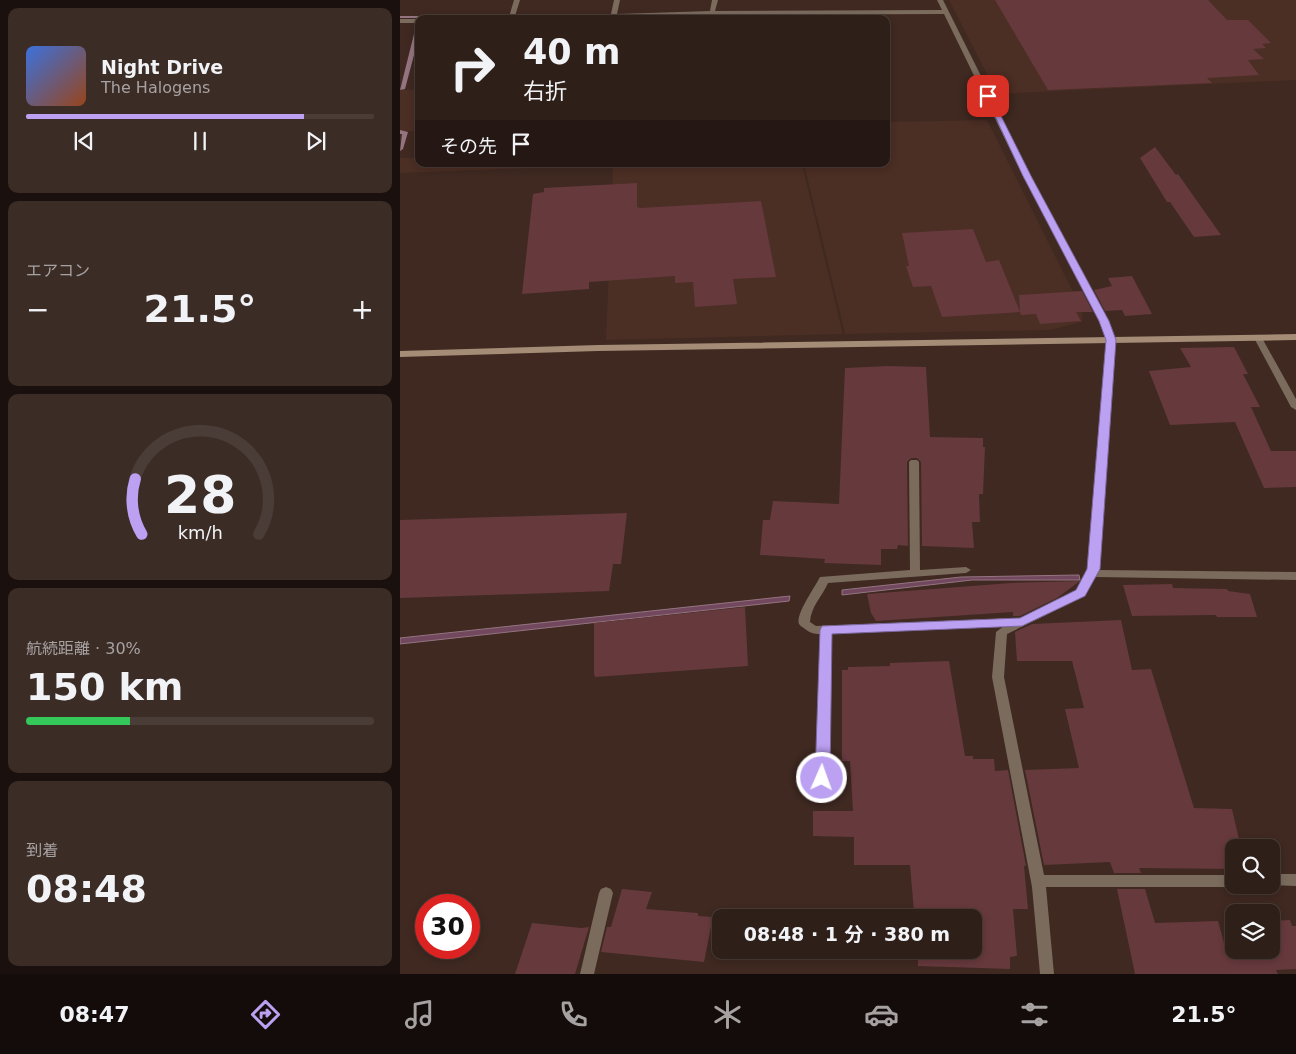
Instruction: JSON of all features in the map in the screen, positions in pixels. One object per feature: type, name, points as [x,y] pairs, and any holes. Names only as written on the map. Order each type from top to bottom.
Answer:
[{"type":"street","points":[[513,15],[518,0]]},
{"type":"street","points":[[617,0],[614,15],[946,12]]},
{"type":"street","points":[[712,13],[715,0]]},
{"type":"street","points":[[940,0],[1027,176],[1104,321],[1111,340],[1092,573],[1081,593],[1002,632],[998,676],[1038,882],[1047,974]]},
{"type":"street","points":[[400,21],[415,21]]},
{"type":"street","points":[[400,354],[598,348],[1296,337]]},
{"type":"street","points":[[1258,338],[1296,407]]},
{"type":"street","points":[[914,462],[915,574]]},
{"type":"street","points":[[966,570],[824,580],[822,587],[809,602],[804,615],[804,623],[814,630],[826,630],[1022,622]]},
{"type":"street","points":[[1092,573],[1296,576]]},
{"type":"street","points":[[822,797],[826,630]]},
{"type":"street","points":[[1280,880],[1296,880]]},
{"type":"street","points":[[1038,882],[1225,881]]},
{"type":"street","points":[[587,974],[606,893]]},
{"type":"shaded area","points":[[949,0],[1296,0],[1296,80],[997,94]]},
{"type":"shaded area","points":[[400,90],[415,90],[415,131],[400,131]]},
{"type":"shaded area","points":[[987,120],[1082,310],[1082,322],[1050,330],[845,334],[805,167],[890,167],[890,122]]},
{"type":"shaded area","points":[[400,158],[415,158],[415,167],[560,167],[400,173]]},
{"type":"shaded area","points":[[613,167],[803,167],[843,334],[606,340]]},
{"type":"shaded area","points":[[1079,575],[1080,580],[972,580],[842,595],[842,590],[961,577]]},
{"type":"shaded area","points":[[790,596],[789,601],[400,644],[400,638]]},
{"type":"building","points":[[995,0],[1208,0],[1227,20],[1248,20],[1271,43],[1262,44],[1266,48],[1253,49],[1264,59],[1248,60],[1259,75],[1207,78],[1212,83],[1048,90]]},
{"type":"building","points":[[1155,147],[1176,175],[1178,174],[1221,235],[1194,237],[1170,202],[1167,202],[1140,158]]},
{"type":"building","points":[[637,183],[637,207],[640,208],[761,201],[776,277],[733,279],[737,304],[695,307],[693,282],[675,283],[675,276],[589,282],[589,289],[522,294],[533,194],[544,192],[544,188]]},
{"type":"building","points":[[973,229],[986,262],[999,260],[1020,312],[942,317],[931,286],[913,287],[906,266],[909,266],[902,233]]},
{"type":"building","points":[[1132,276],[1152,314],[1125,316],[1122,310],[1105,311],[1094,290],[1112,286],[1108,278]]},
{"type":"building","points":[[1082,291],[1093,312],[1076,312],[1081,321],[1040,324],[1036,314],[1021,315],[1019,295]]},
{"type":"building","points":[[1234,347],[1248,374],[1243,374],[1260,407],[1251,407],[1271,451],[1296,451],[1296,487],[1264,488],[1235,422],[1170,425],[1149,371],[1191,367],[1180,348]]},
{"type":"building","points":[[926,367],[930,437],[983,438],[983,447],[985,447],[983,494],[979,494],[980,522],[972,522],[974,548],[922,546],[921,462],[917,458],[911,458],[907,462],[908,546],[898,545],[897,549],[881,549],[881,565],[824,563],[825,559],[760,555],[763,520],[770,520],[773,501],[839,504],[845,368]]},
{"type":"building","points":[[627,513],[621,564],[613,564],[609,591],[400,598],[400,520]]},
{"type":"building","points":[[1080,581],[1057,598],[1020,616],[1013,616],[1013,612],[876,621],[871,613],[867,594],[1011,583]]},
{"type":"building","points":[[1172,584],[1173,588],[1227,589],[1228,591],[1250,594],[1257,617],[1217,617],[1216,615],[1132,616],[1123,585]]},
{"type":"building","points":[[745,607],[748,666],[595,677],[594,623]]},
{"type":"building","points":[[1121,620],[1132,670],[1151,669],[1194,808],[1232,809],[1239,839],[1225,839],[1225,869],[1139,868],[1141,873],[1114,873],[1110,862],[1044,865],[1025,770],[1079,768],[1065,709],[1084,708],[1072,661],[1017,661],[1015,632],[1032,624]]},
{"type":"building","points":[[949,661],[965,756],[973,756],[973,759],[994,759],[995,771],[1008,770],[1026,866],[1024,866],[1028,909],[1013,909],[1017,956],[1010,957],[1010,969],[918,966],[918,959],[982,959],[982,909],[914,909],[910,865],[854,865],[854,837],[813,836],[813,811],[853,811],[850,761],[842,761],[842,670],[848,670],[848,667],[890,666],[890,663]]},
{"type":"building","points":[[622,889],[652,892],[646,909],[698,913],[698,916],[712,917],[704,962],[601,952],[607,927],[611,927]]},
{"type":"building","points":[[1117,889],[1145,889],[1155,923],[1218,921],[1225,946],[1225,959],[1280,959],[1280,921],[1290,920],[1292,926],[1296,926],[1296,969],[1276,970],[1278,974],[1135,974]]},
{"type":"building","points":[[532,923],[581,928],[589,927],[575,974],[515,974]]},
{"type":"waterway","points":[[400,17],[415,17]]},
{"type":"waterway","points":[[402,89],[415,41]]},
{"type":"waterway","points":[[400,132],[405,132],[400,149]]},
{"type":"route","points":[[822,778],[826,630],[1022,622],[1081,593],[1094,569],[1111,340],[1104,321],[1027,176],[988,96]]}]
